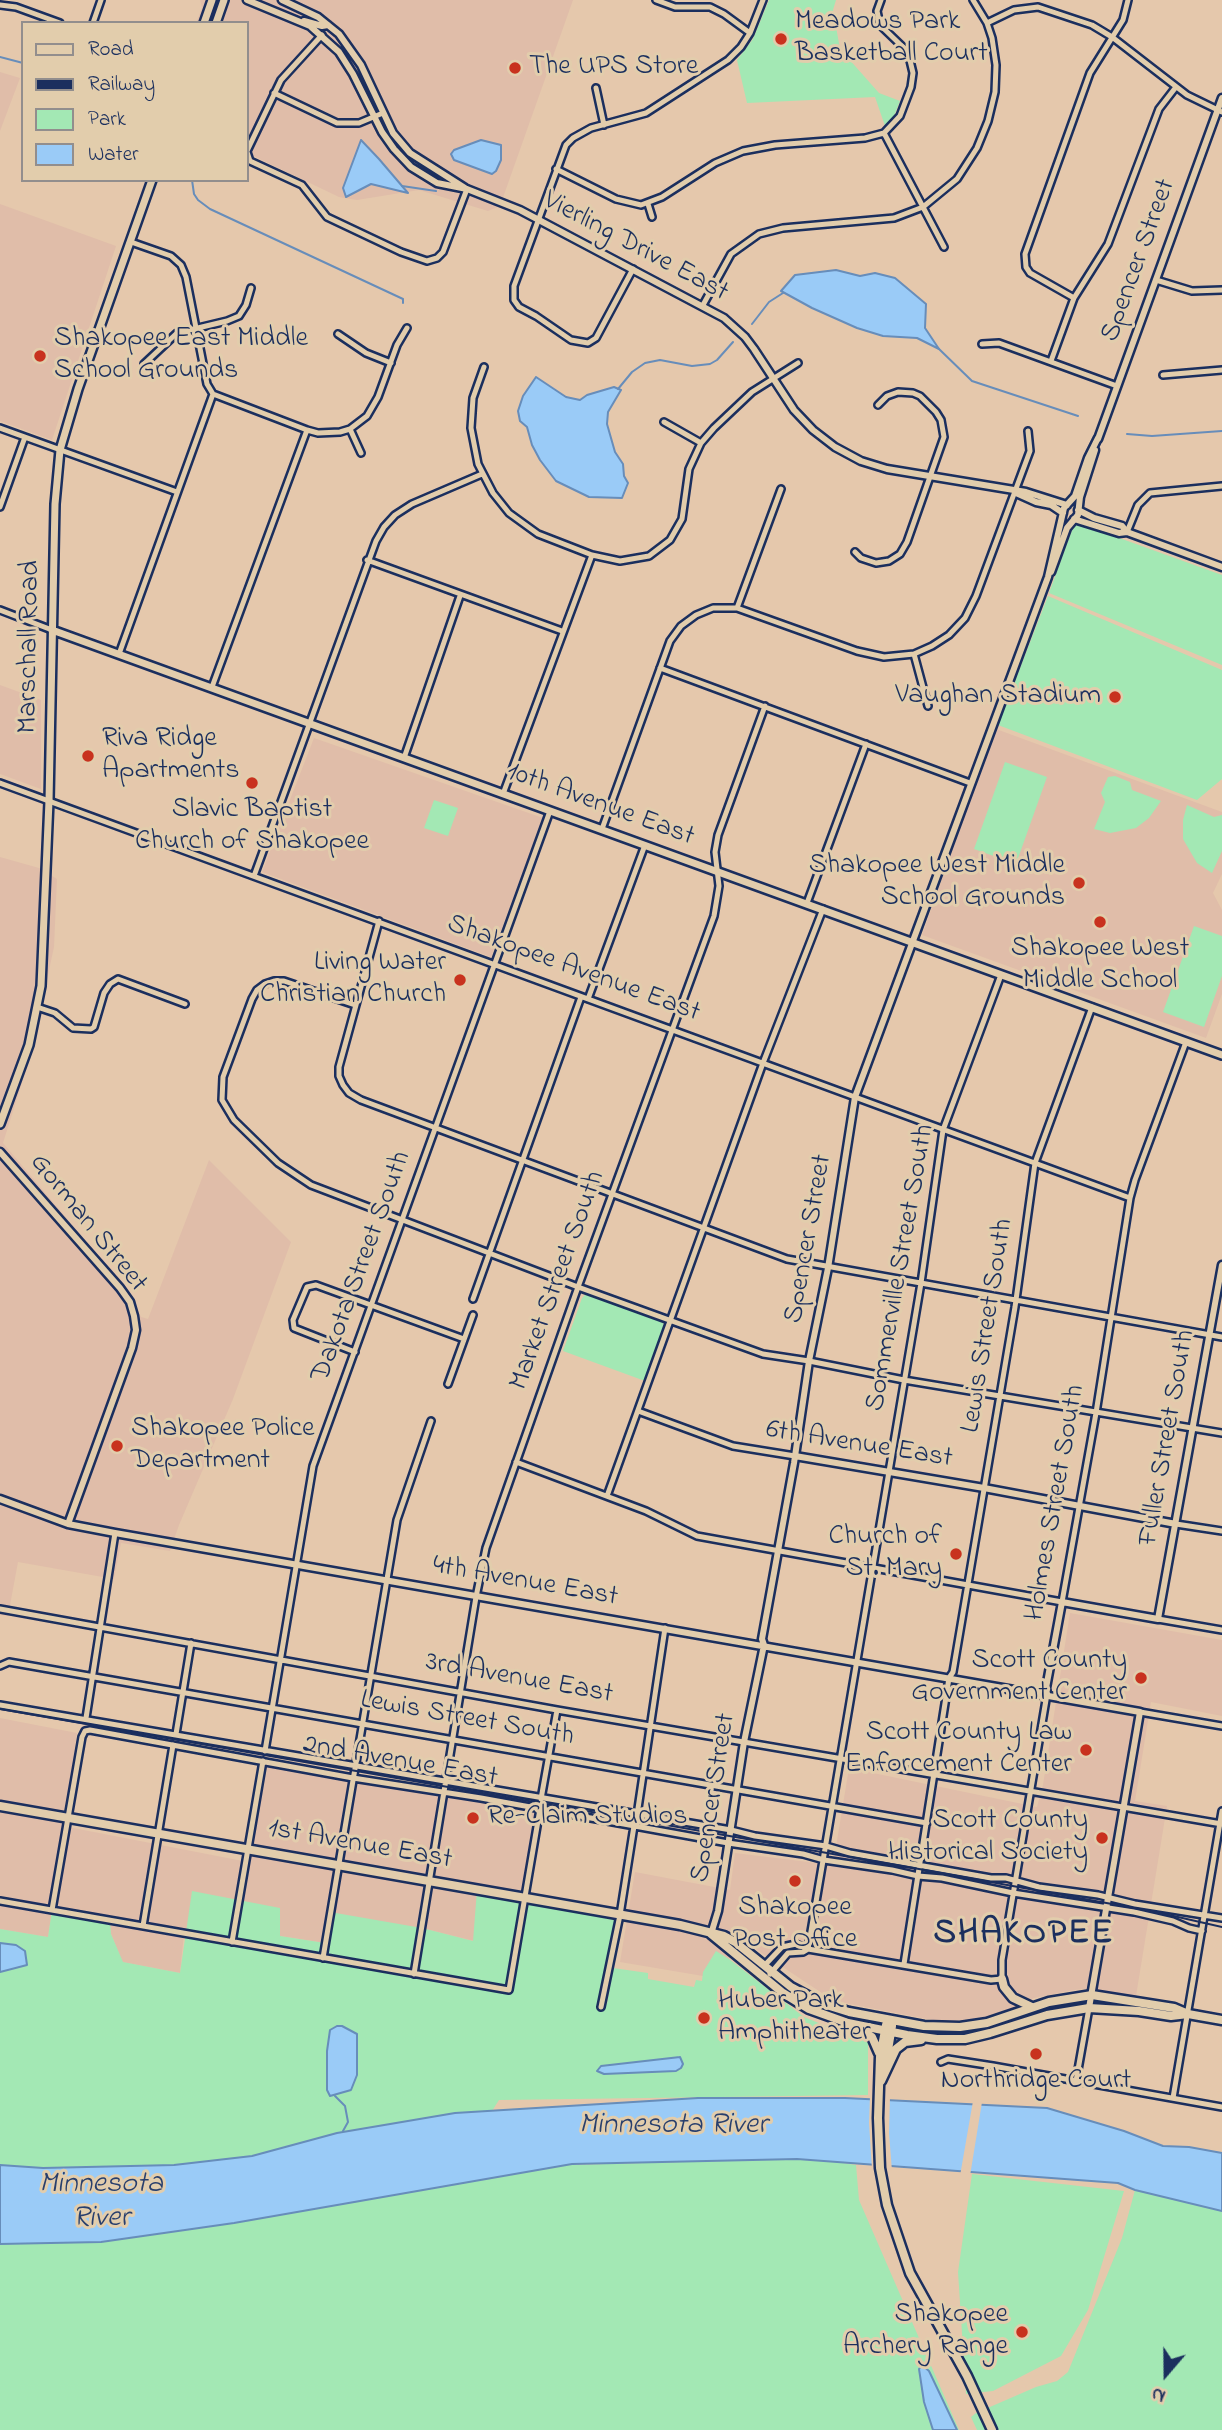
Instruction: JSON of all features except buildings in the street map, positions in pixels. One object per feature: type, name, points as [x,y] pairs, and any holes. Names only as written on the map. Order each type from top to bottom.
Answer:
[{"type":"main road","points":[[205,21],[212,0]]},
{"type":"main road","points":[[217,21],[224,0]]},
{"type":"main road","name":"Marschall Road","points":[[0,1124],[29,1045],[41,986],[49,801],[55,504],[60,450],[78,389],[151,182]]},
{"type":"main road","name":"10th Avenue East","points":[[52,630],[1222,1055]]},
{"type":"main road","name":"1st Avenue East","points":[[0,1806],[680,1925],[724,1936],[735,1942],[791,1987],[823,2004],[890,2020],[933,2027],[960,2027],[988,2022],[1067,1998],[1091,1996],[1174,2008],[1188,2014]]},
{"type":"main road","name":"1st Avenue East","points":[[711,1934],[783,1993],[809,2009],[848,2023],[888,2031],[951,2039],[990,2033],[1051,2014],[1089,2008],[1171,2016],[1188,2014]]},
{"type":"main road","points":[[1002,1979],[1004,1987],[1013,1998],[1032,2007]]},
{"type":"main road","points":[[1188,2014],[1222,2020]]},
{"type":"main road","points":[[890,2020],[878,2112],[880,2168],[887,2205],[901,2250],[921,2295],[945,2335],[992,2430]]},
{"type":"main road","points":[[848,2023],[868,2033],[877,2045],[882,2077]]},
{"type":"main road","points":[[882,2077],[895,2049],[910,2041],[951,2039]]},
{"type":"main road","points":[[880,2057],[886,2041]]},
{"type":"street","points":[[94,21],[101,0]]},
{"type":"street","name":"Vierling Drive East","points":[[247,0],[296,19],[322,34],[346,62],[394,149],[411,167],[437,183],[467,189]]},
{"type":"street","name":"Vierling Drive East","points":[[282,0],[318,17],[349,46],[357,57],[393,133],[410,153],[467,189],[538,219],[724,318],[745,337],[803,421],[835,447],[875,466],[1026,492],[1067,505]]},
{"type":"street","points":[[656,0],[675,7],[710,7],[750,33]]},
{"type":"street","points":[[633,269],[596,338],[588,343],[571,340],[516,304],[513,296],[514,286],[562,153],[573,138],[591,128],[635,117],[655,108],[728,60],[750,33],[763,0]]},
{"type":"street","points":[[556,169],[624,203],[648,204],[715,163],[743,151],[775,145],[865,138],[884,133],[900,116],[911,87],[913,73],[908,52],[880,25],[877,10],[881,0]]},
{"type":"street","points":[[703,305],[731,254],[759,234],[783,228],[894,218],[923,208],[948,189],[964,171],[988,121],[996,78],[995,54],[986,23],[973,0]]},
{"type":"street","points":[[1074,298],[1030,273],[1026,267],[1025,254],[1090,73],[1123,20],[1128,0]]},
{"type":"street","points":[[3,3],[54,21]]},
{"type":"street","points":[[986,23],[1014,10],[1038,6],[1092,25],[1112,37],[1176,87],[1197,101],[1220,111]]},
{"type":"street","points":[[296,19],[322,26],[328,24]]},
{"type":"street","points":[[248,149],[274,93],[296,61],[322,34]]},
{"type":"street","points":[[1051,361],[1074,298],[1104,254],[1153,121],[1176,87]]},
{"type":"street","points":[[596,88],[604,125]]},
{"type":"street","points":[[274,93],[337,123],[359,122],[383,113]]},
{"type":"street","name":"Spencer Street","points":[[1078,510],[1098,438],[1220,111],[1222,98]]},
{"type":"street","points":[[884,133],[944,247]]},
{"type":"street","points":[[248,154],[250,161],[302,186],[327,217],[401,252],[427,261],[437,258],[443,252],[467,189]]},
{"type":"street","points":[[648,204],[652,217]]},
{"type":"street","points":[[131,242],[171,257],[181,265],[186,277],[205,379],[214,394],[307,430],[329,433],[350,429],[371,411],[397,345],[407,328]]},
{"type":"street","points":[[1156,280],[1192,291],[1222,290]]},
{"type":"street","points":[[144,364],[177,333],[239,316],[246,305],[251,288]]},
{"type":"street","points":[[338,334],[366,353],[391,363]]},
{"type":"street","points":[[982,344],[999,343],[1117,386]]},
{"type":"street","points":[[484,367],[475,389],[471,417],[472,440],[482,474],[501,504],[528,528],[548,539],[592,555],[620,561],[639,559],[656,552],[670,540],[682,519],[689,469],[701,443],[739,404],[798,363]]},
{"type":"street","points":[[1163,375],[1222,370]]},
{"type":"street","points":[[855,552],[876,563],[890,561],[900,554],[907,542],[944,437],[941,420],[920,396],[906,392],[887,396],[878,405]]},
{"type":"street","points":[[119,654],[214,394]]},
{"type":"street","points":[[664,422],[701,443]]},
{"type":"street","points":[[0,428],[177,492]]},
{"type":"street","points":[[350,429],[361,453]]},
{"type":"street","points":[[212,687],[307,430]]},
{"type":"street","points":[[602,829],[670,641],[687,621],[713,608],[737,608],[872,655],[895,657],[914,654],[949,635],[971,608],[1030,451],[1028,431]]},
{"type":"street","points":[[0,507],[25,437]]},
{"type":"street","name":"Spencer Street","points":[[1067,505],[1075,495],[1098,438]]},
{"type":"street","points":[[254,876],[367,560],[384,527],[395,515],[412,504],[482,474]]},
{"type":"street","points":[[1127,532],[1138,505],[1150,493],[1222,486]]},
{"type":"street","points":[[737,608],[781,489]]},
{"type":"street","name":"Vierling Drive East","points":[[1015,491],[1023,497],[1055,507],[1063,513]]},
{"type":"street","points":[[1127,532],[1122,526],[1086,515],[1075,505],[1067,505],[1063,513],[1068,519],[1119,533],[1127,532],[1222,567]]},
{"type":"street","points":[[1073,519],[1078,515],[1078,510]]},
{"type":"street","name":"Spencer Street","points":[[711,1934],[718,1911],[744,1742],[764,1645],[762,1639],[809,1361],[828,1268],[855,1097],[1048,577],[1063,513]]},
{"type":"street","name":"Spencer Street","points":[[1048,577],[1067,527],[1073,519]]},
{"type":"street","points":[[503,794],[592,555]]},
{"type":"street","points":[[367,560],[562,631]]},
{"type":"street","points":[[404,758],[460,596]]},
{"type":"street","name":"10th Avenue East","points":[[0,610],[52,630]]},
{"type":"street","points":[[914,654],[928,706]]},
{"type":"street","points":[[660,668],[970,783]]},
{"type":"street","name":"Market Street South","points":[[414,1974],[486,1548],[671,1029],[714,916],[719,895],[715,852],[718,835],[765,706]]},
{"type":"street","points":[[807,903],[866,744]]},
{"type":"street","name":"Shakopee Avenue East","points":[[0,783],[1130,1198]]},
{"type":"street","name":"Dakota Street South","points":[[265,1751],[313,1466],[550,811]]},
{"type":"street","points":[[588,999],[645,844]]},
{"type":"street","points":[[607,1496],[763,1063],[823,909]]},
{"type":"street","points":[[379,921],[339,1067],[343,1085],[349,1093],[361,1100],[787,1259],[1222,1337]]},
{"type":"street","name":"Sommerville Street South","points":[[808,1949],[921,1283],[943,1130],[1001,975]]},
{"type":"street","points":[[37,1007],[55,1013],[73,1028],[91,1030],[104,993],[110,984],[118,979],[185,1004]]},
{"type":"street","points":[[355,1005],[284,981],[265,984],[257,990],[252,999],[223,1077],[222,1100],[234,1120],[298,1179],[578,1287],[763,1354],[1222,1433]]},
{"type":"street","points":[[473,1299],[581,997]]},
{"type":"street","name":"Lewis Street South","points":[[904,1965],[949,1678],[953,1672],[1016,1299],[1035,1163],[1092,1007]]},
{"type":"street","name":"Holmes Street South","points":[[1002,1979],[1002,1960],[1046,1688],[1096,1413],[1130,1198],[1186,1042]]},
{"type":"street","name":"Gorman Street","points":[[0,1152],[120,1288],[130,1302],[134,1316],[136,1330],[132,1348],[68,1524]]},
{"type":"street","name":"Fuller Street South","points":[[1158,1619],[1222,1265]]},
{"type":"street","points":[[355,1352],[295,1328],[293,1320],[304,1290],[316,1285],[464,1339]]},
{"type":"street","points":[[448,1384],[473,1315]]},
{"type":"street","name":"6th Avenue East","points":[[638,1411],[733,1446],[984,1488],[1176,1524]]},
{"type":"street","points":[[323,1958],[397,1520],[431,1421]]},
{"type":"street","points":[[516,1462],[657,1516],[691,1534],[778,1552],[1222,1630]]},
{"type":"street","name":"4th Avenue East","points":[[0,1499],[68,1524],[115,1533],[1140,1712]]},
{"type":"street","points":[[1176,1524],[1222,1531]]},
{"type":"street","points":[[86,1718],[115,1533]]},
{"type":"street","name":"3rd Avenue East","points":[[0,1609],[557,1710],[1221,1824]]},
{"type":"street","points":[[637,1815],[665,1628]]},
{"type":"street","points":[[176,1734],[191,1643]]},
{"type":"street","name":"Lewis Street South","points":[[0,1666],[9,1662],[93,1676],[927,1823]]},
{"type":"street","name":"2nd Avenue East","points":[[0,1705],[826,1846],[850,1853],[1222,1918]]},
{"type":"street","points":[[541,1799],[557,1710]]},
{"type":"street","points":[[1076,2081],[1140,1712],[1222,1726]]},
{"type":"street","name":"2nd Avenue East","points":[[68,1818],[85,1731],[803,1854],[918,1877],[1072,1901],[1173,1920],[1202,1931]]},
{"type":"street","points":[[143,1926],[173,1745]]},
{"type":"street","points":[[232,1942],[263,1761]]},
{"type":"street","points":[[0,1901],[509,1990],[540,1809]]},
{"type":"street","points":[[1173,2098],[1222,1811]]},
{"type":"street","points":[[52,1910],[68,1818]]},
{"type":"street","points":[[601,2007],[635,1826]]},
{"type":"street","points":[[762,1975],[779,1949],[787,1945],[803,1945],[808,1949],[991,1980],[1002,1979]]},
{"type":"street","points":[[941,2062],[952,2059],[1222,2107]]},
{"type":"shaded area","points":[[200,0],[573,0],[500,206],[488,211],[419,190],[357,200],[339,197],[248,153],[248,21],[197,21],[202,8]]},
{"type":"shaded area","points":[[0,72],[20,78],[0,131]]},
{"type":"shaded area","name":"Shakopee East Middle School Grounds","points":[[0,204],[116,246],[52,440],[0,421]]},
{"type":"shaded area","points":[[0,685],[41,700],[41,789],[0,774]]},
{"type":"shaded area","name":"Shakopee West Middle School Grounds","points":[[996,729],[1222,812],[1222,874],[1213,893],[1222,910],[1222,994],[1206,1038],[922,935]]},
{"type":"shaded area","points":[[314,738],[543,818],[491,957],[262,872]]},
{"type":"shaded area","points":[[0,857],[39,868],[57,879],[54,947],[31,1054],[3,1143],[129,1292],[141,1317],[148,1319],[209,1160],[291,1242],[233,1399],[170,1551],[121,1543],[114,1579],[18,1562],[8,1616],[0,1615]]},
{"type":"shaded area","points":[[1070,1613],[1222,1640],[1222,1716],[1151,1702],[1135,1801],[1167,1806],[1136,1996],[1074,1990],[1034,1998],[1010,2010],[983,2018],[943,2022],[834,2001],[739,1938],[729,1959],[716,1952],[703,1976],[620,1962],[635,1872],[730,1890],[735,1853],[833,1865],[849,1768],[1037,1807],[1043,1785]]},
{"type":"shaded area","points":[[0,1718],[77,1733],[63,1826],[248,1862],[268,1766],[537,1812],[524,1898],[474,1941],[422,1928],[325,1943],[280,1936],[184,1933],[180,1973],[122,1962],[111,1934],[109,1920],[52,1911],[48,1937],[0,1929]]},
{"type":"green space","points":[[769,0],[836,0],[833,10],[840,49],[879,93],[900,101],[894,116],[885,126],[875,97],[747,103],[737,60],[753,39]]},
{"type":"green space","points":[[1075,522],[1222,575],[1222,665],[1049,593]]},
{"type":"green space","name":"Vaughan Stadium","points":[[1048,596],[1222,670],[1222,779],[1197,800],[998,725]]},
{"type":"green space","points":[[1005,762],[1047,777],[1016,864],[974,849]]},
{"type":"green space","points":[[1115,776],[1130,782],[1132,790],[1161,801],[1149,818],[1136,828],[1110,833],[1094,829],[1105,802],[1101,793],[1108,777]]},
{"type":"green space","points":[[434,800],[458,808],[448,836],[424,828]]},
{"type":"green space","points":[[1187,805],[1214,817],[1222,815],[1222,851],[1212,873],[1197,863],[1183,839],[1183,820]]},
{"type":"green space","points":[[1194,926],[1222,936],[1222,976],[1204,1027],[1163,1012]]},
{"type":"green space","points":[[586,1294],[663,1322],[664,1327],[645,1381],[563,1351],[582,1298]]},
{"type":"green space","points":[[477,1890],[620,1915],[601,2006],[607,2004],[613,1968],[648,1973],[648,1979],[694,1987],[696,1980],[702,1981],[703,1972],[716,1951],[804,2017],[858,2035],[868,2043],[868,2095],[499,2100],[492,2111],[459,2115],[268,2186],[0,2166],[0,1929],[48,1937],[52,1910],[110,1920],[111,1934],[123,1962],[180,1973],[192,1891],[280,1908],[280,1936],[325,1943],[330,1912],[422,1928],[473,1941]]},
{"type":"green space","points":[[840,2156],[843,2163],[856,2165],[859,2200],[959,2430],[0,2430],[0,2244],[101,2242],[240,2222],[569,2165],[796,2159],[817,2161],[818,2157]]},
{"type":"green space","points":[[972,2174],[1124,2191],[1088,2310],[1061,2356],[993,2391],[966,2394],[958,2272]]},
{"type":"green space","points":[[1135,2190],[1181,2193],[1222,2201],[1222,2430],[977,2430],[971,2417],[976,2413],[1036,2387],[1057,2381],[1068,2372],[1122,2238]]},
{"type":"water","points":[[361,140],[408,193],[371,184],[346,197],[343,188]]},
{"type":"water","points":[[481,140],[501,145],[501,160],[492,174],[454,160],[451,154],[454,150]]},
{"type":"water","points":[[836,270],[860,276],[875,273],[895,278],[926,304],[925,328],[939,349],[917,338],[883,336],[857,328],[781,291],[795,275]]},
{"type":"water","points":[[536,377],[566,397],[580,400],[587,395],[614,387],[621,390],[608,412],[607,424],[628,483],[622,498],[589,497],[556,481],[540,460],[527,427],[520,421],[518,411],[523,396]]},
{"type":"water","points":[[0,1943],[16,1945],[25,1951],[27,1965],[0,1972]]},
{"type":"water","points":[[337,2026],[357,2034],[357,2075],[351,2090],[330,2096],[327,2090],[327,2051],[330,2030]]},
{"type":"water","points":[[680,2057],[683,2064],[676,2071],[604,2074],[597,2071],[601,2066]]},
{"type":"water","name":"Minnesota River","points":[[698,2098],[845,2098],[1047,2108],[1124,2131],[1163,2146],[1222,2153],[1222,2211],[1135,2190],[1118,2183],[797,2159],[572,2164],[234,2223],[101,2242],[0,2244],[0,2165],[43,2168],[174,2165],[252,2156],[337,2133],[455,2113]]},
{"type":"water","points":[[922,2365],[929,2371],[957,2430],[933,2430],[924,2402],[919,2369]]},
{"type":"pier","points":[[870,2096],[890,2097],[892,2171],[872,2169]]},
{"type":"pier","points":[[973,2101],[982,2102],[970,2176],[960,2176]]},
{"type":"waterway","points":[[0,57],[21,62]]},
{"type":"waterway","points":[[192,182],[194,194],[210,209],[403,299],[403,303]]},
{"type":"waterway","points":[[402,186],[436,191]]},
{"type":"waterway","points":[[752,324],[769,302],[783,293]]},
{"type":"waterway","points":[[618,389],[632,372],[645,363],[660,360],[692,366],[710,364],[733,342]]},
{"type":"waterway","points":[[938,348],[972,381],[1078,416]]},
{"type":"waterway","points":[[1127,434],[1152,436],[1222,431]]},
{"type":"waterway","points":[[335,2096],[345,2106],[348,2122],[343,2131]]},
{"type":"railway","points":[[0,1709],[919,1869],[1156,1912],[1222,1927]]},
{"type":"place","name":"Meadows Park Basketball Court","points":[[781,39]]},
{"type":"place","name":"The UPS Store","points":[[515,68]]},
{"type":"place","name":"Shakopee East Middle School Grounds","points":[[40,356]]},
{"type":"place","name":"Vaughan Stadium","points":[[1115,697]]},
{"type":"place","name":"Riva Ridge Apartments","points":[[88,756]]},
{"type":"place","name":"Slavic Baptist Church of Shakopee","points":[[252,783]]},
{"type":"place","name":"Shakopee West Middle School Grounds","points":[[1079,883]]},
{"type":"place","name":"Shakopee West Middle School","points":[[1100,922]]},
{"type":"place","name":"Living Water Christian Church","points":[[460,980]]},
{"type":"place","name":"Shakopee Police Department","points":[[117,1446]]},
{"type":"place","name":"Church of St. Mary","points":[[956,1554]]},
{"type":"place","name":"Scott County Government Center","points":[[1141,1678]]},
{"type":"place","name":"Scott County Law Enforcement Center","points":[[1086,1750]]},
{"type":"place","name":"Re-Claim Studios","points":[[473,1818]]},
{"type":"place","name":"Scott County Historical Society","points":[[1102,1838]]},
{"type":"place","name":"Shakopee Post Office","points":[[795,1881]]},
{"type":"place","name":"Huber Park Amphitheater","points":[[704,2018]]},
{"type":"place","name":"Northridge Court","points":[[1036,2054]]},
{"type":"place","name":"Shakopee Archery Range","points":[[1022,2332]]},
{"type":"district","name":"SHAKOPEE","points":[[1024,1936]]}]
